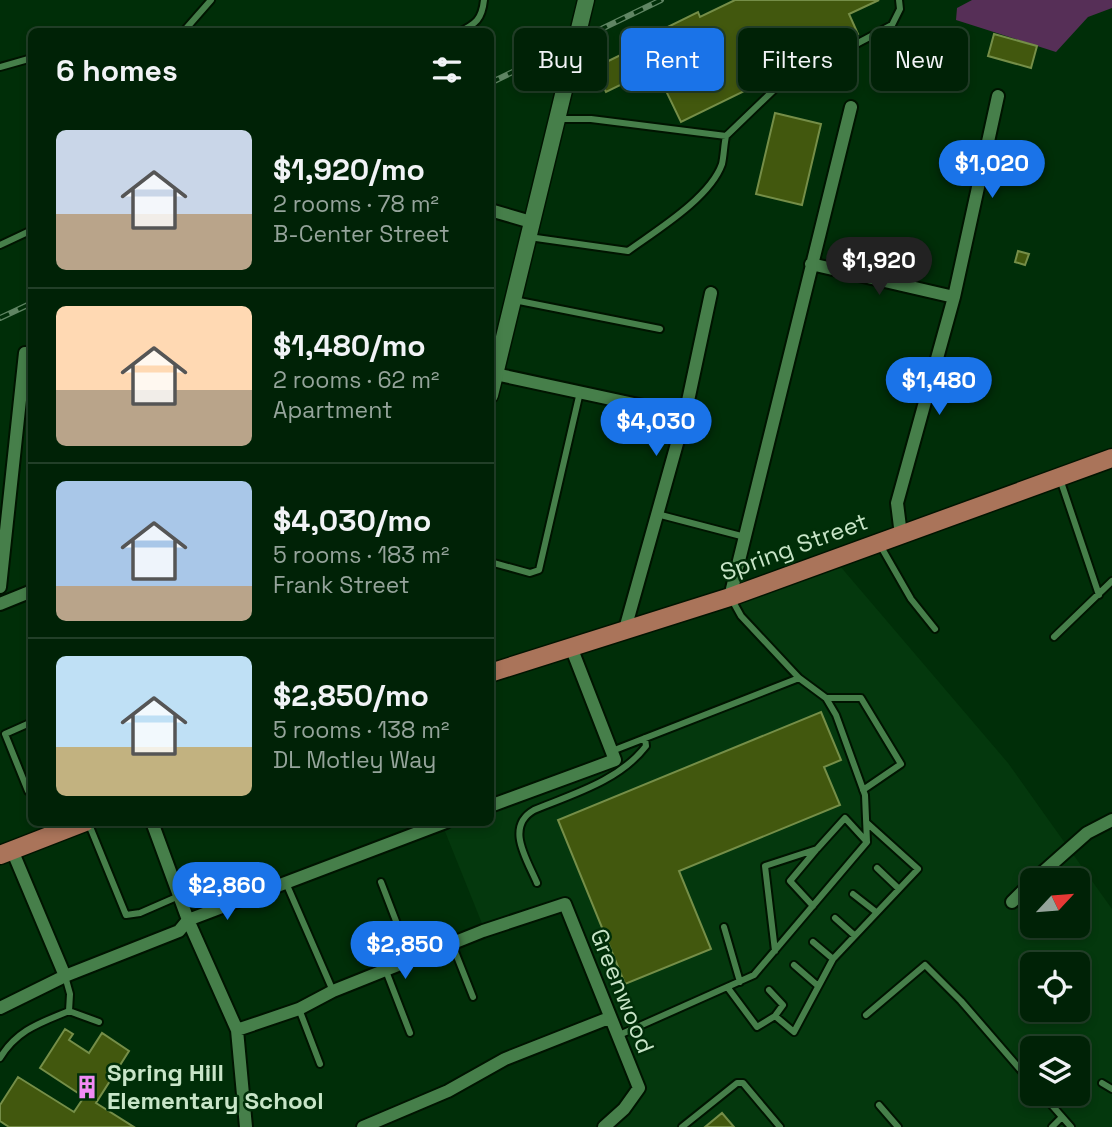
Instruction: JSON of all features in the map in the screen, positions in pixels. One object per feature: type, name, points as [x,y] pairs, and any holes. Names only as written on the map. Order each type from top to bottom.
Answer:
[{"type":"main road","points":[[494,378],[586,0]]},
{"type":"main road","name":"Spring Street","points":[[494,672],[730,597],[1112,458]]},
{"type":"main road","points":[[6,852],[74,826]]},
{"type":"street","points":[[901,535],[897,503],[954,297],[998,96]]},
{"type":"street","points":[[730,597],[851,107]]},
{"type":"street","points":[[494,212],[529,230]]},
{"type":"street","points":[[811,264],[954,297]]},
{"type":"street","points":[[625,629],[685,415],[711,293]]},
{"type":"street","points":[[0,587],[5,476],[25,352]]},
{"type":"street","points":[[495,374],[685,415]]},
{"type":"street","points":[[0,604],[28,593]]},
{"type":"street","points":[[494,804],[613,756],[571,647]]},
{"type":"street","points":[[1046,868],[1087,833],[1112,820]]},
{"type":"street","points":[[153,826],[188,919],[237,1030],[246,1127]]},
{"type":"street","points":[[0,1008],[65,976],[179,931],[188,919],[435,826]]},
{"type":"street","points":[[6,852],[65,976]]},
{"type":"street","points":[[1012,902],[1020,894]]},
{"type":"street","name":"Greenwood","points":[[452,944],[565,904],[639,1088],[638,1093],[604,1127]]},
{"type":"street","points":[[237,1030],[299,1009],[333,991],[452,944]]},
{"type":"street","points":[[363,1127],[448,1091],[505,1059],[609,1018]]},
{"type":"lane","points":[[186,28],[211,0]]},
{"type":"lane","points":[[467,28],[481,17],[484,0]]},
{"type":"lane","points":[[529,230],[628,251],[671,220],[704,191],[721,165],[726,136],[779,85],[892,24],[900,9],[900,0]]},
{"type":"lane","points":[[0,67],[28,59]]},
{"type":"lane","points":[[557,119],[591,119],[726,136]]},
{"type":"lane","points":[[0,245],[28,232]]},
{"type":"lane","points":[[512,299],[660,329]]},
{"type":"lane","points":[[494,563],[530,573],[539,570],[580,392]]},
{"type":"lane","points":[[1060,478],[1099,595]]},
{"type":"lane","points":[[657,514],[745,537]]},
{"type":"lane","points":[[879,543],[911,599],[935,629]]},
{"type":"lane","points":[[1054,637],[1112,581]]},
{"type":"lane","points":[[617,1036],[754,975],[867,842],[863,790],[836,715],[826,698],[799,678],[741,616],[730,597]]},
{"type":"lane","points":[[613,756],[645,738],[799,678]]},
{"type":"lane","points":[[826,698],[862,698],[901,764],[863,790]]},
{"type":"lane","points":[[28,724],[5,734],[28,791]]},
{"type":"lane","points":[[537,883],[520,841],[519,825],[523,818],[534,810],[614,775],[642,752],[646,746],[645,738]]},
{"type":"lane","points":[[814,906],[790,881],[845,818],[867,842]]},
{"type":"lane","points":[[775,1016],[794,1032],[833,959],[918,869],[867,823]]},
{"type":"lane","points":[[81,826],[102,852],[126,915],[140,913],[179,896]]},
{"type":"lane","points":[[775,951],[765,866],[817,849]]},
{"type":"lane","points":[[877,868],[899,889]]},
{"type":"lane","points":[[286,882],[333,991]]},
{"type":"lane","points":[[381,882],[411,960]]},
{"type":"lane","points":[[853,894],[876,912]]},
{"type":"lane","points":[[835,918],[854,935]]},
{"type":"lane","points":[[724,927],[740,982]]},
{"type":"lane","points":[[813,942],[833,959]]},
{"type":"lane","points":[[452,944],[473,998]]},
{"type":"lane","points":[[794,965],[817,985]]},
{"type":"lane","points":[[866,1015],[925,965],[961,1001],[1020,1069]]},
{"type":"lane","points":[[386,971],[410,1033]]},
{"type":"lane","points":[[65,976],[70,994],[69,1011]]},
{"type":"lane","points":[[728,988],[757,1027],[775,1016],[783,1005],[769,990]]},
{"type":"lane","points":[[299,1009],[320,1064]]},
{"type":"lane","points":[[0,1058],[9,1043],[22,1031],[69,1011],[99,1022]]},
{"type":"lane","points":[[682,1127],[737,1083],[743,1083],[780,1127]]},
{"type":"lane","points":[[1102,1083],[1112,1089]]},
{"type":"lane","points":[[879,1105],[898,1127]]},
{"type":"lane","points":[[1052,1106],[1071,1127]]},
{"type":"lane","points":[[1052,1127],[1062,1117]]},
{"type":"shaded area","points":[[972,0],[1112,0],[1112,8],[1088,17],[1056,52],[956,20],[957,8]]},
{"type":"shaded area","points":[[834,559],[1008,763],[1083,868],[1020,868],[1020,938],[1090,938],[1090,878],[1112,909],[1112,1127],[604,1127],[638,1093],[565,905],[487,936],[443,826],[494,826],[494,805],[615,761],[611,751],[799,678],[730,597]]},
{"type":"building","points":[[735,0],[879,0],[849,14],[855,28],[738,28],[738,91],[744,91],[681,122],[666,91],[724,91],[724,28],[666,28],[698,12],[700,17]]},
{"type":"building","points":[[994,34],[1037,46],[1031,68],[988,56]]},
{"type":"building","points":[[621,55],[621,85],[606,92],[607,91],[607,62]]},
{"type":"building","points":[[775,113],[821,124],[802,205],[756,194]]},
{"type":"building","points":[[1018,251],[1029,254],[1025,265],[1015,262]]},
{"type":"building","points":[[821,712],[841,760],[824,767],[840,805],[679,871],[711,949],[625,984],[558,820]]},
{"type":"building","name":"Spring Hill Elementary School","points":[[65,1029],[73,1034],[69,1040],[89,1053],[102,1033],[129,1051],[96,1103],[134,1127],[9,1127],[0,1121],[0,1105],[18,1077],[74,1112],[84,1097],[40,1068]]},
{"type":"building","points":[[722,1113],[734,1127],[705,1127]]},
{"type":"railway","points":[[494,81],[661,0]]},
{"type":"railway","points":[[0,318],[28,305]]},
{"type":"place","name":"Spring Hill Elementary School","points":[[87,1087]]}]
